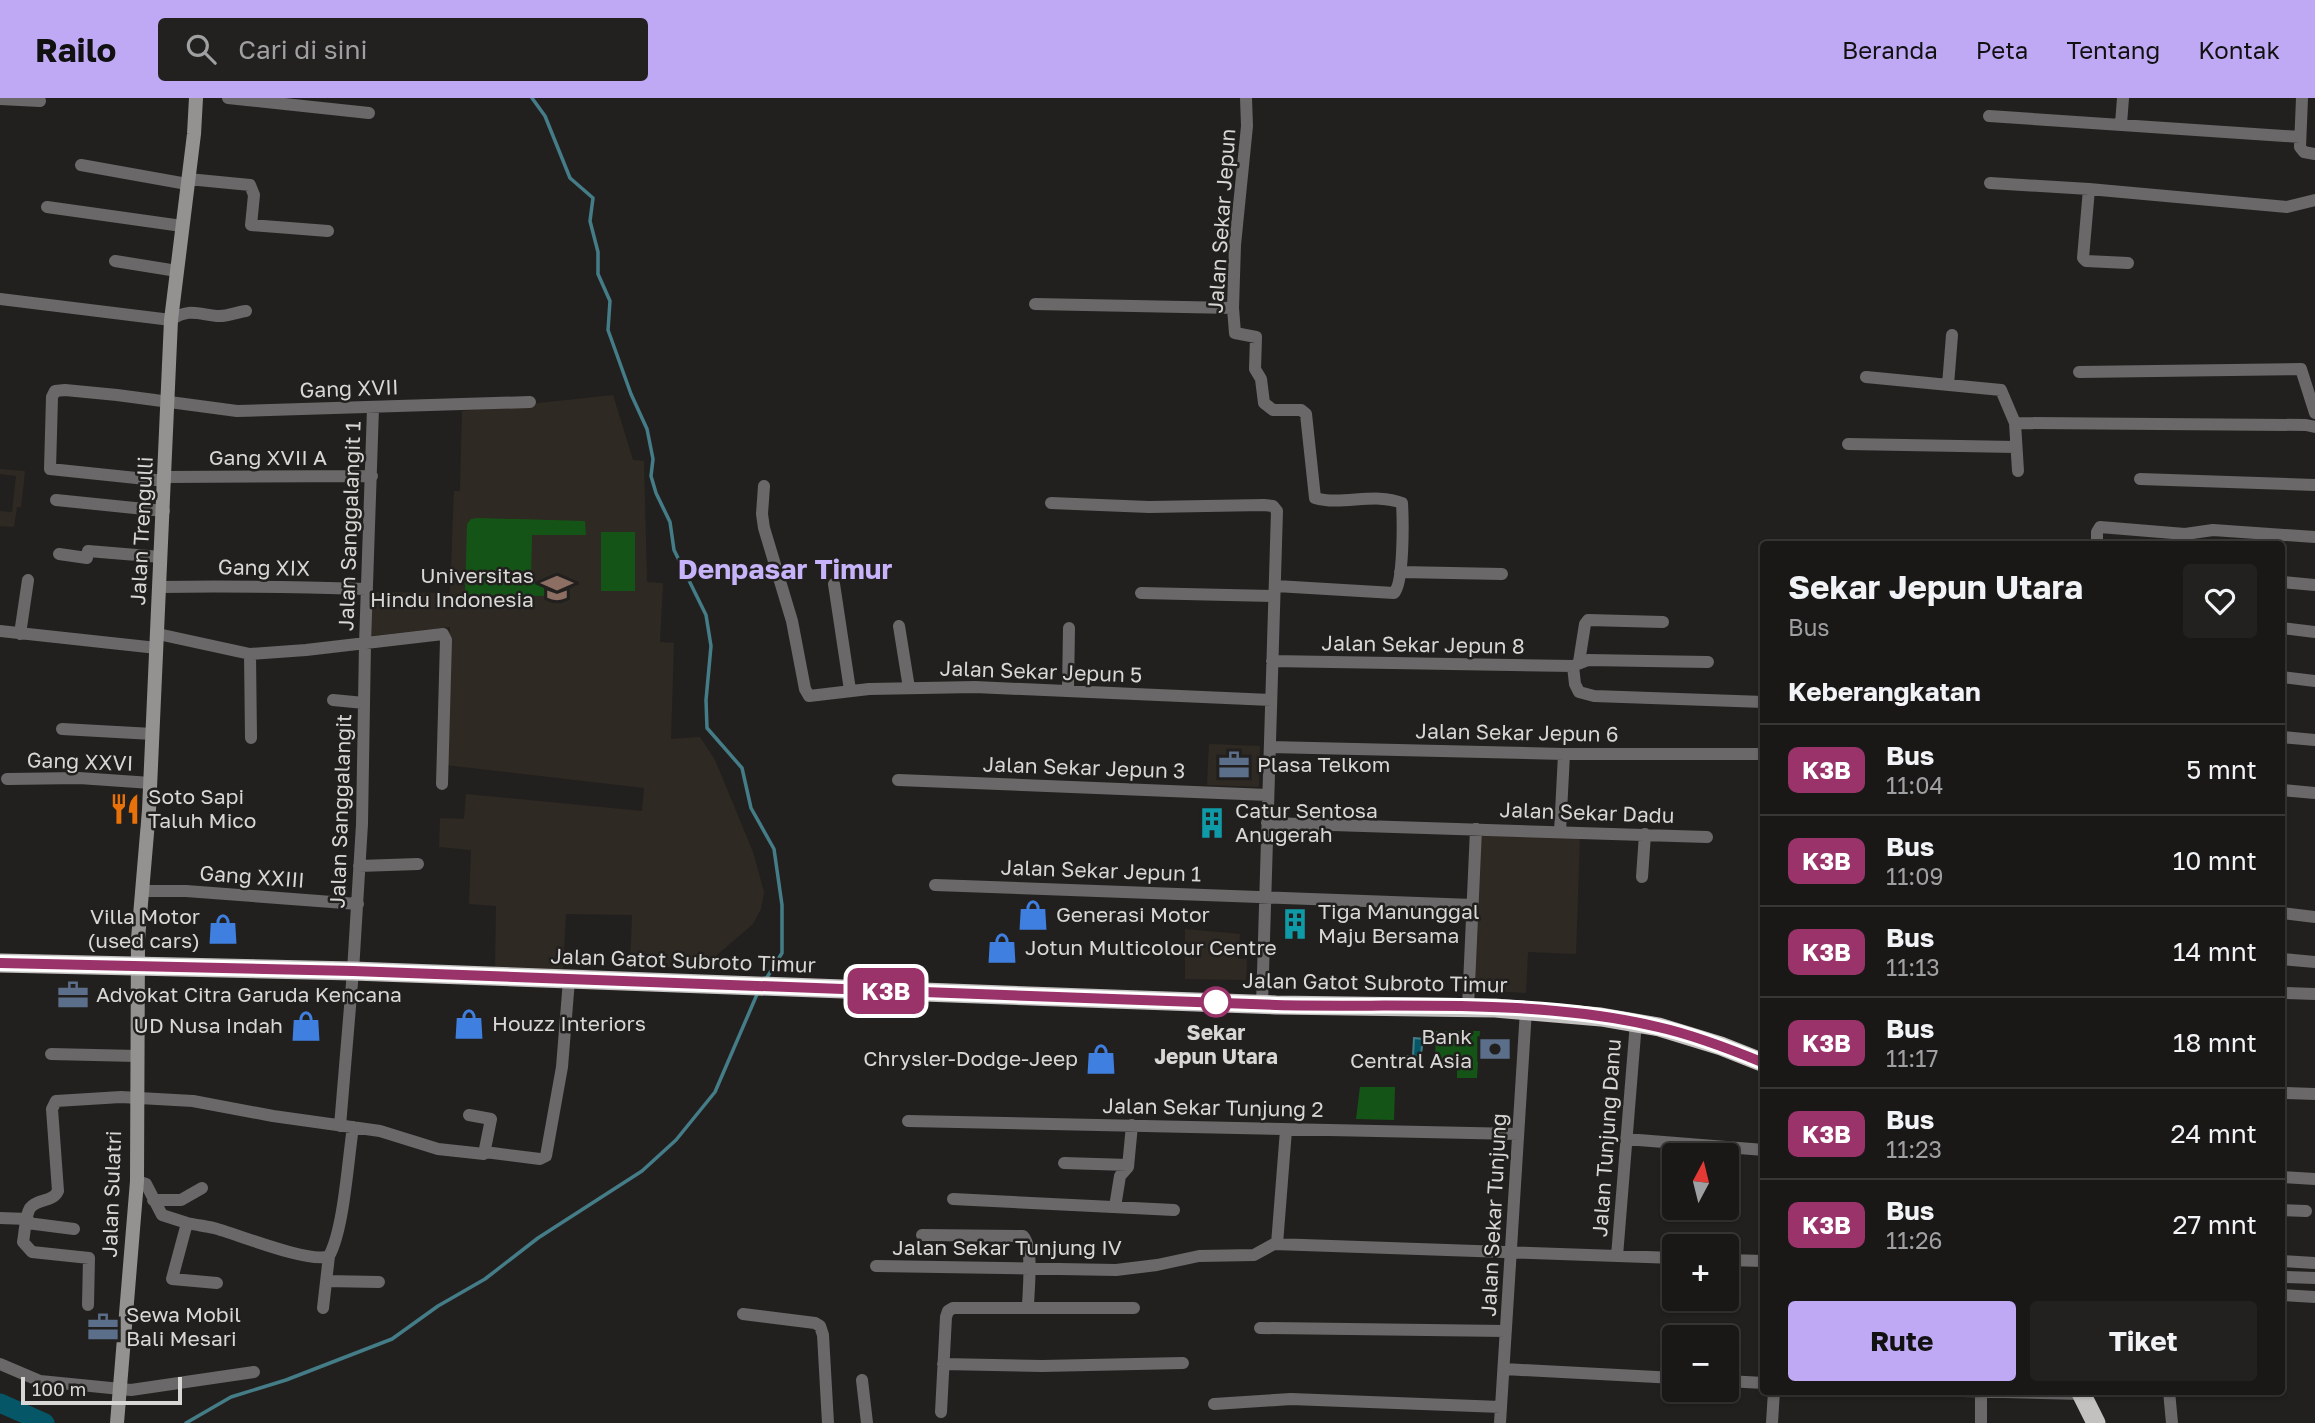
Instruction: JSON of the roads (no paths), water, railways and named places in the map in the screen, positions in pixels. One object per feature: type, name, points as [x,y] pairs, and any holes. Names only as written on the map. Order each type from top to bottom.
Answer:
[{"type":"highway","name":"Jalan Gatot Subroto Timur","points":[[0,963],[1262,1004],[1526,1010],[1636,1023],[1702,1040],[1760,1062]]},
{"type":"highway","points":[[2082,1395],[2096,1423]]},
{"type":"main road","name":"Jalan Trengulli","points":[[138,967],[151,783],[171,320],[196,98]]},
{"type":"main road","name":"Jalan Sulatri","points":[[117,1423],[137,1181],[138,967]]},
{"type":"street","points":[[229,98],[369,113]]},
{"type":"street","name":"Jalan Sekar Jepun","points":[[1246,98],[1247,126],[1233,308],[1236,333],[1256,337],[1255,369],[1261,379],[1264,403],[1273,410],[1301,410],[1306,415],[1315,498],[1391,499],[1402,503],[1400,572]]},
{"type":"street","points":[[2121,124],[2123,98]]},
{"type":"street","points":[[0,99],[40,101]]},
{"type":"street","points":[[2299,99],[2301,150],[2315,154]]},
{"type":"street","points":[[1989,116],[2300,137]]},
{"type":"street","points":[[81,165],[188,181],[250,185],[254,195],[251,225],[328,231]]},
{"type":"street","points":[[1990,183],[2089,189],[2287,208],[2315,201]]},
{"type":"street","points":[[2089,189],[2083,258],[2086,261],[2128,263]]},
{"type":"street","points":[[47,206],[182,226]]},
{"type":"street","points":[[115,261],[177,271]]},
{"type":"street","points":[[0,299],[171,320],[182,312],[219,316],[246,310]]},
{"type":"street","points":[[1035,304],[1233,308]]},
{"type":"street","points":[[1948,385],[1952,335]]},
{"type":"street","points":[[2079,372],[2301,369],[2315,413]]},
{"type":"street","points":[[1866,377],[2001,390],[2015,424],[2018,471]]},
{"type":"street","name":"Gang XVII","points":[[165,479],[50,469],[52,397],[55,391],[237,411],[530,402]]},
{"type":"street","name":"Jalan Sanggalangit 1","points":[[365,644],[373,408]]},
{"type":"street","points":[[2015,424],[2315,427]]},
{"type":"street","points":[[1848,443],[2016,447]]},
{"type":"street","name":"Gang XVII A","points":[[165,479],[372,476]]},
{"type":"street","points":[[2140,479],[2315,485]]},
{"type":"street","name":"Jalan Sekar Jepun 5","points":[[764,486],[764,528],[783,586],[805,689],[809,696],[850,690],[909,688],[1068,690],[1271,701]]},
{"type":"street","points":[[56,500],[163,511]]},
{"type":"street","points":[[1051,503],[1149,507],[1273,506],[1277,511],[1262,1004]]},
{"type":"street","points":[[2097,541],[2100,527],[2185,534],[2213,530],[2315,537]]},
{"type":"street","points":[[59,554],[87,558],[88,551],[161,557]]},
{"type":"street","points":[[1141,593],[1392,593],[1398,589],[1400,572],[1502,574]]},
{"type":"street","points":[[20,634],[28,580]]},
{"type":"street","points":[[2285,582],[2315,584]]},
{"type":"street","points":[[834,584],[850,690]]},
{"type":"street","name":"Gang XIX","points":[[160,587],[367,589]]},
{"type":"street","points":[[1663,621],[1587,620],[1576,664],[1575,684],[1580,692],[1594,696],[1760,702]]},
{"type":"street","points":[[899,626],[909,688]]},
{"type":"street","points":[[1068,690],[1069,628]]},
{"type":"street","points":[[2285,628],[2315,632]]},
{"type":"street","points":[[0,631],[157,641],[250,653],[365,644],[443,634],[446,639],[442,784]]},
{"type":"street","name":"Jalan Sanggalangit","points":[[323,1308],[329,1256],[340,1215],[346,1126],[358,904],[365,644]]},
{"type":"street","points":[[250,653],[251,738]]},
{"type":"street","name":"Jalan Sekar Jepun 8","points":[[1272,661],[1576,664],[1598,660],[1708,662]]},
{"type":"street","points":[[2285,677],[2315,681]]},
{"type":"street","points":[[333,700],[364,703]]},
{"type":"street","points":[[62,729],[153,734]]},
{"type":"street","points":[[2285,737],[2315,740]]},
{"type":"street","name":"Jalan Sekar Jepun 6","points":[[1270,747],[1564,754],[1760,754]]},
{"type":"street","points":[[1560,832],[1564,754]]},
{"type":"street","name":"Gang XXVI","points":[[8,779],[79,778],[151,783]]},
{"type":"street","name":"Jalan Sekar Jepun 3","points":[[898,780],[1268,795]]},
{"type":"street","points":[[2285,789],[2315,793]]},
{"type":"street","points":[[1267,823],[1476,829]]},
{"type":"street","name":"Jalan Sekar Dadu","points":[[1468,1007],[1476,829],[1707,837]]},
{"type":"street","points":[[1642,877],[1645,834]]},
{"type":"street","points":[[359,866],[418,864]]},
{"type":"street","name":"Jalan Sekar Jepun 1","points":[[935,885],[1474,905]]},
{"type":"street","name":"Gang XXIII","points":[[143,891],[186,891],[358,904]]},
{"type":"street","points":[[2285,913],[2315,917]]},
{"type":"street","points":[[2285,959],[2315,962]]},
{"type":"street","points":[[88,1305],[89,1258],[30,1251],[23,1242],[29,1210],[32,1206],[52,1199],[58,1191],[51,1109],[54,1104],[68,1100],[136,1097],[193,1101],[380,1131],[438,1149],[478,1155],[485,1152],[544,1159],[560,1081],[569,980]]},
{"type":"street","points":[[2285,993],[2315,994]]},
{"type":"street","name":"Jalan Sekar Tunjung","points":[[1500,1423],[1526,1010]]},
{"type":"street","name":"Jalan Tunjung Danu","points":[[1617,1256],[1636,1023]]},
{"type":"street","points":[[51,1054],[137,1056]]},
{"type":"street","points":[[2285,1093],[2315,1094]]},
{"type":"street","points":[[468,1115],[491,1119],[485,1152]]},
{"type":"street","name":"Jalan Sekar Tunjung 2","points":[[908,1121],[1518,1134]]},
{"type":"street","points":[[1115,1207],[1120,1175],[1128,1165],[1132,1125]]},
{"type":"street","points":[[1277,1244],[1286,1130]]},
{"type":"street","points":[[1626,1139],[1760,1150]]},
{"type":"street","points":[[1064,1163],[1128,1165]]},
{"type":"street","points":[[2285,1178],[2315,1179]]},
{"type":"street","points":[[137,1181],[146,1184],[162,1215],[295,1252],[322,1258],[329,1256]]},
{"type":"street","points":[[153,1200],[181,1200],[202,1188]]},
{"type":"street","points":[[953,1199],[1174,1210]]},
{"type":"street","points":[[2285,1209],[2306,1211]]},
{"type":"street","points":[[0,1218],[74,1229]]},
{"type":"street","points":[[187,1223],[172,1279],[217,1283]]},
{"type":"street","points":[[922,1235],[1023,1236],[1028,1240],[1028,1308]]},
{"type":"street","name":"Jalan Sekar Tunjung IV","points":[[876,1266],[1081,1271],[1142,1267],[1199,1255],[1254,1255],[1263,1252],[1270,1245],[1277,1244],[1662,1258]]},
{"type":"street","points":[[1739,1260],[1760,1261]]},
{"type":"street","points":[[2285,1261],[2315,1263]]},
{"type":"street","points":[[2285,1277],[2315,1278]]},
{"type":"street","points":[[326,1280],[379,1282]]},
{"type":"street","points":[[2285,1295],[2315,1297]]},
{"type":"street","points":[[942,1412],[948,1311],[953,1308],[1134,1308]]},
{"type":"street","points":[[743,1314],[816,1323],[820,1326],[828,1423]]},
{"type":"street","points":[[1260,1328],[1506,1331]]},
{"type":"street","points":[[943,1364],[1183,1363]]},
{"type":"street","points":[[0,1364],[40,1381],[120,1390],[254,1372]]},
{"type":"street","points":[[1504,1369],[1662,1377]]},
{"type":"street","points":[[862,1380],[867,1423]]},
{"type":"street","points":[[1739,1382],[1760,1383]]},
{"type":"street","points":[[1772,1423],[1773,1395]]},
{"type":"street","points":[[1980,1423],[1981,1395]]},
{"type":"street","points":[[2169,1395],[2172,1423]]},
{"type":"street","points":[[1214,1404],[1292,1399],[1502,1407]]},
{"type":"water","points":[[1414,1038],[1423,1039],[1421,1054],[1418,1054],[1417,1061],[1411,1061],[1411,1067],[1407,1066],[1408,1056],[1413,1056]]},
{"type":"waterway","points":[[532,98],[545,116],[570,178],[593,198],[590,221],[598,252],[598,274],[610,301],[608,330],[647,429],[653,459],[651,476],[670,522],[674,550],[706,615],[711,646],[706,700],[707,728],[742,768],[751,808],[774,849],[782,905],[782,953],[766,979]]},
{"type":"waterway","points":[[186,1423],[231,1397],[286,1380],[392,1339],[438,1306],[485,1279],[538,1238],[642,1171],[676,1140],[715,1092],[758,992]]},
{"type":"waterway","points":[[0,1403],[45,1423]]},
{"type":"place","name":"Universitas Hindu Indonesia","points":[[557,588]]},
{"type":"place","name":"Plasa Telkom","points":[[1234,765]]},
{"type":"place","name":"Soto Sapi Taluh Mico","points":[[125,809]]},
{"type":"place","name":"Catur Sentosa Anugerah","points":[[1212,823]]},
{"type":"place","name":"Generasi Motor","points":[[1033,915]]},
{"type":"place","name":"Tiga Manunggal Maju Bersama","points":[[1295,924]]},
{"type":"place","name":"Villa Motor (used cars)","points":[[223,929]]},
{"type":"place","name":"Jotun Multicolour Centre","points":[[1002,948]]},
{"type":"place","name":"Advokat Citra Garuda Kencana","points":[[73,995]]},
{"type":"place","name":"Sekar Jepun Utara","points":[[1216,1002]]},
{"type":"place","name":"Houzz Interiors","points":[[469,1024]]},
{"type":"place","name":"UD Nusa Indah","points":[[306,1026]]},
{"type":"place","name":"Bank Central Asia","points":[[1495,1049]]},
{"type":"place","name":"Chrysler-Dodge-Jeep","points":[[1101,1059]]},
{"type":"place","name":"Sewa Mobil Bali Mesari","points":[[103,1327]]},
{"type":"district","name":"Denpasar Timur","points":[[785,569]]}]
